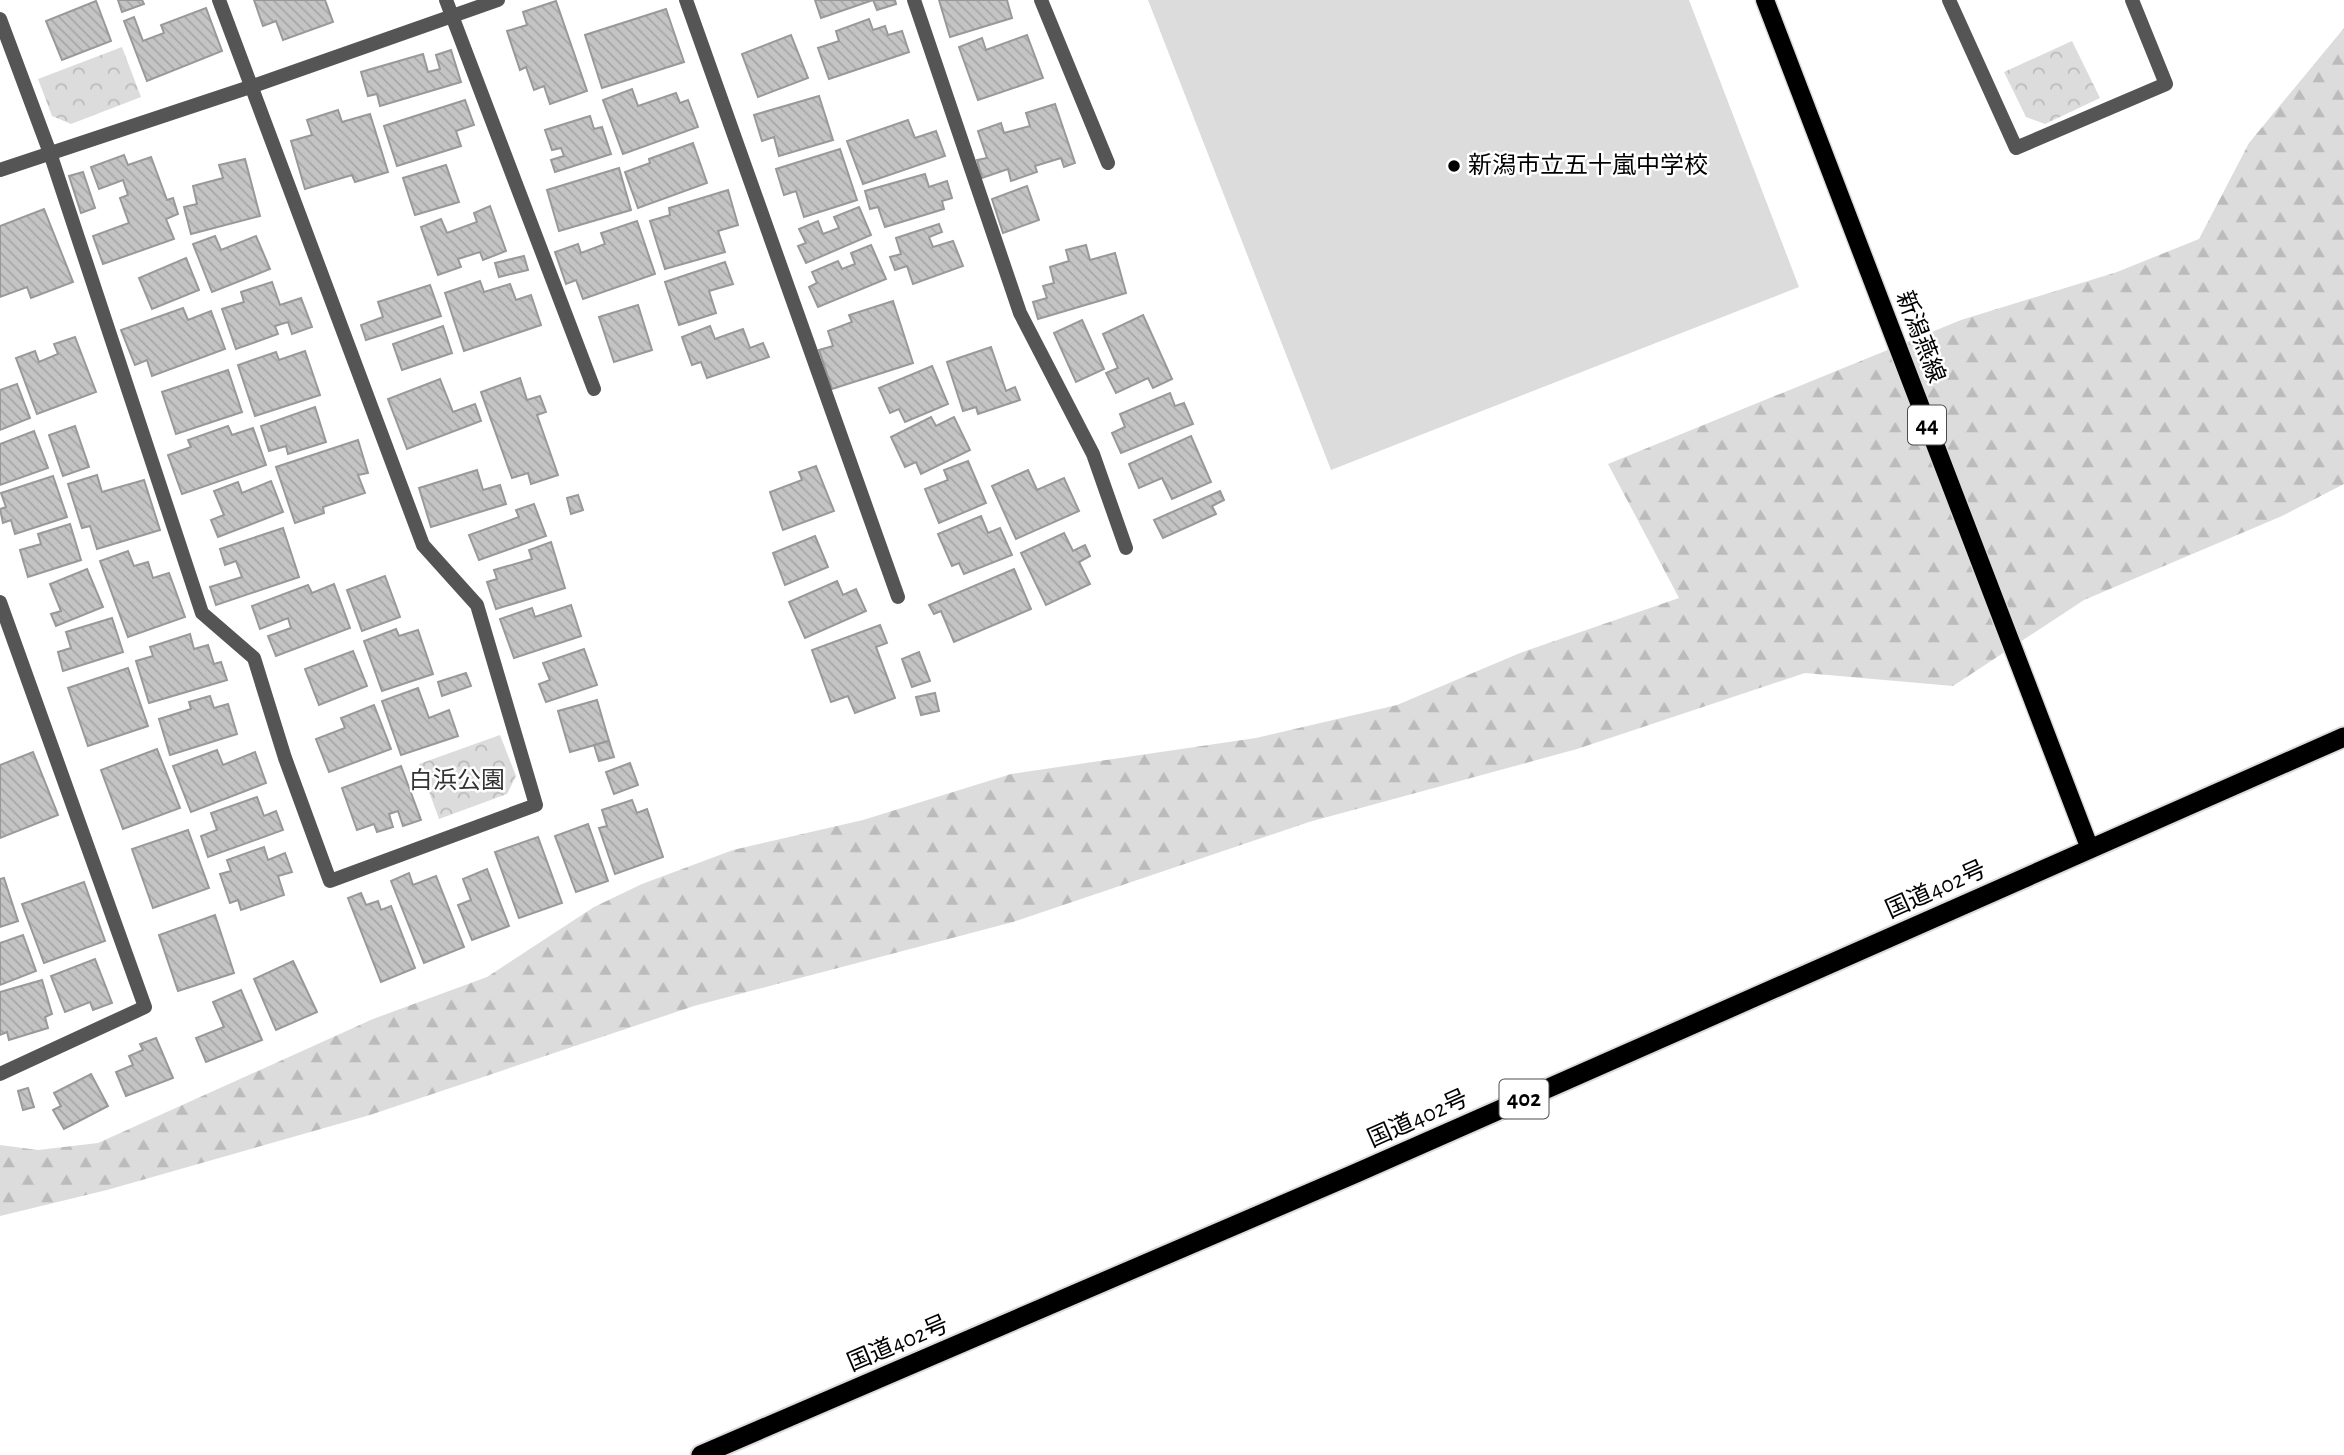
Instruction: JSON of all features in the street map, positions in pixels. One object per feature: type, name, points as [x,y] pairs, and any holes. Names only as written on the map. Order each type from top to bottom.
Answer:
[{"type":"highway","name":"国道402号","points":[[701,1455],[1354,1174],[2344,737]]},
{"type":"main road","name":"新潟燕線","points":[[1765,0],[2090,849]]},
{"type":"street","points":[[0,19],[50,153],[202,613],[254,658],[285,758],[330,881],[536,805],[477,606],[423,545],[219,0]]},
{"type":"street","points":[[446,0],[594,389]]},
{"type":"street","points":[[0,170],[253,86],[498,0]]},
{"type":"street","points":[[686,0],[898,597]]},
{"type":"street","points":[[914,0],[1020,313],[1093,454],[1126,548]]},
{"type":"street","points":[[1041,0],[1108,163]]},
{"type":"street","points":[[1949,0],[2016,148],[2166,83],[2132,0]]},
{"type":"street","points":[[0,602],[145,1007],[0,1074]]},
{"type":"green space","name":"新潟市立五十嵐中学校","points":[[1148,0],[1689,0],[1799,287],[1331,470]]},
{"type":"green space","points":[[2344,28],[2344,484],[2282,516],[2084,600],[1953,686],[1805,673],[1577,749],[1309,822],[1013,922],[694,1006],[370,1115],[107,1190],[0,1216],[0,1145],[38,1150],[98,1143],[373,1019],[487,977],[594,907],[642,884],[733,850],[863,820],[1011,774],[1256,738],[1397,705],[1520,653],[1679,598],[1608,464],[1961,320],[2117,272],[2199,239],[2249,143]]},
{"type":"green space","points":[[2072,41],[2100,98],[2045,124],[2026,117],[2004,72]]},
{"type":"green space","points":[[122,47],[141,97],[71,124],[52,116],[38,79]]},
{"type":"green space","name":"白浜公園","points":[[500,735],[516,776],[507,794],[439,819],[419,764]]},
{"type":"building","points":[[118,0],[142,0],[144,4],[122,12]]},
{"type":"building","points":[[254,0],[325,0],[333,22],[283,40],[276,21],[263,26]]},
{"type":"building","points":[[815,0],[873,0],[821,18]]},
{"type":"building","points":[[873,0],[895,0],[896,4],[877,10]]},
{"type":"building","points":[[939,0],[1007,0],[1012,18],[950,37]]},
{"type":"building","points":[[96,1],[111,41],[62,60],[46,21]]},
{"type":"building","points":[[556,1],[587,91],[550,104],[544,86],[534,90],[526,67],[520,70],[507,31],[527,25],[523,12]]},
{"type":"building","points":[[206,8],[222,51],[147,81],[124,21],[134,17],[143,41],[164,33],[161,25]]},
{"type":"building","points":[[666,9],[684,62],[602,88],[585,35]]},
{"type":"building","points":[[869,19],[873,30],[885,26],[888,35],[902,31],[909,52],[829,79],[818,48],[839,41],[836,31]]},
{"type":"building","points":[[791,35],[808,78],[758,97],[742,54]]},
{"type":"building","points":[[1027,35],[1043,78],[978,100],[959,47],[982,38],[986,50]]},
{"type":"building","points":[[451,50],[461,82],[380,106],[377,94],[368,96],[361,72],[423,54],[428,72],[440,69],[436,55]]},
{"type":"building","points":[[632,89],[638,106],[676,93],[680,103],[688,100],[698,127],[623,154],[603,100]]},
{"type":"building","points":[[819,96],[833,140],[779,156],[774,137],[762,141],[754,115]]},
{"type":"building","points":[[465,100],[474,125],[456,131],[461,146],[397,166],[384,126]]},
{"type":"building","points":[[1055,104],[1075,163],[1064,167],[1061,158],[1035,166],[1037,172],[1011,181],[1008,169],[982,178],[977,160],[987,158],[978,131],[1001,123],[1004,133],[1030,126],[1026,113]]},
{"type":"building","points":[[338,110],[342,122],[370,114],[388,172],[355,182],[352,175],[305,189],[291,141],[312,135],[307,120]]},
{"type":"building","points":[[590,116],[594,129],[602,127],[611,154],[555,172],[551,160],[564,156],[561,148],[552,150],[545,130]]},
{"type":"building","points":[[908,120],[915,138],[936,131],[945,156],[863,184],[847,141]]},
{"type":"building","points":[[693,143],[707,183],[638,208],[625,172],[650,163],[649,159]]},
{"type":"building","points":[[840,149],[857,200],[804,217],[796,191],[784,195],[776,169]]},
{"type":"building","points":[[124,155],[128,165],[151,157],[167,200],[173,198],[178,214],[166,219],[174,239],[103,264],[93,236],[129,223],[120,198],[128,195],[123,180],[99,189],[91,167]]},
{"type":"building","points":[[245,159],[260,216],[191,234],[184,207],[197,204],[193,186],[223,178],[219,165]]},
{"type":"building","points":[[446,165],[459,202],[415,215],[403,178]]},
{"type":"building","points":[[619,168],[631,210],[559,231],[547,190]]},
{"type":"building","points":[[83,172],[95,208],[81,213],[69,176]]},
{"type":"building","points":[[925,174],[929,187],[947,181],[952,198],[942,201],[944,209],[885,227],[878,207],[870,209],[865,191]]},
{"type":"building","points":[[1027,186],[1039,220],[1003,233],[992,199]]},
{"type":"building","points":[[728,190],[738,225],[718,231],[725,252],[665,269],[650,221],[670,215],[669,208]]},
{"type":"building","points":[[490,206],[506,251],[483,260],[480,252],[458,259],[461,267],[438,275],[421,227],[441,219],[447,233],[477,222],[474,213]]},
{"type":"building","points":[[859,207],[871,235],[806,263],[798,246],[806,243],[799,229],[818,221],[823,234],[839,228],[834,217]]},
{"type":"building","points":[[44,209],[73,282],[31,298],[27,287],[0,297],[0,226]]},
{"type":"building","points":[[637,221],[655,274],[583,299],[576,280],[566,284],[555,252],[578,244],[581,253],[605,244],[601,233]]},
{"type":"building","points":[[939,224],[942,232],[929,237],[933,247],[953,241],[963,266],[913,284],[907,266],[895,270],[890,257],[901,254],[896,238]]},
{"type":"building","points":[[215,236],[221,250],[256,236],[270,269],[212,292],[193,244]]},
{"type":"building","points":[[871,245],[886,279],[818,307],[809,287],[817,283],[812,272],[838,261],[842,269],[855,264],[851,253]]},
{"type":"building","points":[[1086,245],[1090,260],[1115,253],[1126,293],[1038,319],[1033,302],[1047,298],[1043,286],[1054,283],[1050,267],[1069,261],[1066,250]]},
{"type":"building","points":[[524,256],[528,270],[499,277],[495,263]]},
{"type":"building","points":[[186,258],[199,290],[152,309],[139,278]]},
{"type":"building","points":[[725,262],[733,284],[709,291],[716,313],[679,325],[665,282]]},
{"type":"building","points":[[480,281],[484,292],[510,284],[516,300],[531,295],[541,325],[464,351],[445,293]]},
{"type":"building","points":[[272,282],[280,305],[301,298],[312,327],[292,334],[288,322],[275,326],[278,334],[236,349],[222,309],[244,302],[241,292]]},
{"type":"building","points":[[430,285],[441,316],[366,340],[361,325],[383,317],[378,302]]},
{"type":"building","points":[[893,301],[913,363],[832,389],[819,350],[833,346],[828,331],[852,322],[849,315]]},
{"type":"building","points":[[638,305],[652,350],[614,362],[599,317]]},
{"type":"building","points":[[183,308],[188,320],[211,311],[225,349],[152,376],[147,360],[135,365],[121,330]]},
{"type":"building","points":[[1143,315],[1172,379],[1153,388],[1148,378],[1116,393],[1106,373],[1118,368],[1103,334]]},
{"type":"building","points":[[1082,320],[1104,369],[1076,382],[1054,333]]},
{"type":"building","points":[[443,326],[452,353],[402,370],[393,344]]},
{"type":"building","points":[[710,326],[715,339],[743,329],[750,348],[763,343],[769,357],[707,378],[701,362],[692,365],[682,337]]},
{"type":"building","points":[[75,337],[96,392],[37,414],[16,358],[35,351],[39,362],[58,354],[54,344]]},
{"type":"building","points":[[991,347],[1006,391],[1015,387],[1020,400],[978,414],[976,407],[963,411],[947,362]]},
{"type":"building","points":[[305,351],[320,395],[255,416],[238,365],[276,352],[279,360]]},
{"type":"building","points":[[932,366],[948,404],[905,422],[899,409],[890,413],[879,388]]},
{"type":"building","points":[[228,370],[242,412],[176,434],[162,392]]},
{"type":"building","points":[[520,378],[527,400],[540,396],[546,412],[537,415],[558,475],[531,484],[528,473],[512,478],[481,392]]},
{"type":"building","points":[[440,379],[453,412],[475,404],[481,421],[407,449],[388,399]]},
{"type":"building","points":[[17,384],[30,418],[0,430],[0,390]]},
{"type":"building","points":[[1170,393],[1175,406],[1184,403],[1193,424],[1121,453],[1112,433],[1125,427],[1120,414]]},
{"type":"building","points":[[315,407],[326,442],[288,454],[286,446],[269,451],[261,426]]},
{"type":"building","points":[[931,417],[936,426],[954,417],[970,450],[921,474],[916,462],[905,467],[891,437]]},
{"type":"building","points":[[75,426],[89,467],[63,476],[49,435]]},
{"type":"building","points":[[228,426],[232,435],[253,428],[266,465],[182,494],[168,455],[191,447],[188,440]]},
{"type":"building","points":[[34,431],[48,468],[0,485],[0,444]]},
{"type":"building","points":[[1191,436],[1211,482],[1172,499],[1162,478],[1139,488],[1129,464]]},
{"type":"building","points":[[358,440],[368,473],[358,475],[365,493],[323,507],[324,513],[295,523],[276,467]]},
{"type":"building","points":[[968,461],[986,503],[939,523],[925,489],[948,480],[944,470]]},
{"type":"building","points":[[816,466],[834,511],[783,530],[770,492],[802,480],[799,472]]},
{"type":"building","points":[[477,470],[483,490],[500,485],[506,504],[431,527],[419,488]]},
{"type":"building","points":[[1028,470],[1037,490],[1064,478],[1079,511],[1016,539],[992,486]]},
{"type":"building","points":[[97,475],[102,492],[144,480],[160,530],[97,549],[90,526],[82,528],[68,484]]},
{"type":"building","points":[[53,476],[67,517],[15,534],[11,520],[3,523],[0,509],[6,507],[1,493]]},
{"type":"building","points":[[271,481],[283,512],[218,537],[211,520],[224,515],[214,491],[238,482],[242,493]]},
{"type":"building","points":[[1220,491],[1224,500],[1212,506],[1216,514],[1163,538],[1154,520]]},
{"type":"building","points":[[578,495],[583,510],[571,514],[567,498]]},
{"type":"building","points":[[534,504],[546,536],[479,560],[469,535],[519,517],[516,510]]},
{"type":"building","points":[[981,516],[988,533],[1000,528],[1012,555],[964,574],[959,563],[952,566],[938,534]]},
{"type":"building","points":[[70,524],[81,560],[28,577],[20,550],[41,544],[38,534]]},
{"type":"building","points":[[283,528],[299,577],[216,605],[210,587],[242,577],[236,561],[225,565],[220,549]]},
{"type":"building","points":[[1064,533],[1073,551],[1085,545],[1090,556],[1079,562],[1090,584],[1046,605],[1021,553]]},
{"type":"building","points":[[815,536],[828,567],[785,585],[773,553]]},
{"type":"building","points":[[551,542],[565,588],[496,609],[487,582],[497,579],[494,570],[532,559],[529,550]]},
{"type":"building","points":[[128,551],[134,566],[148,562],[153,578],[169,573],[185,617],[128,637],[100,561]]},
{"type":"building","points":[[87,569],[103,607],[56,626],[51,614],[61,611],[50,584]]},
{"type":"building","points":[[1014,569],[1031,609],[954,642],[941,611],[934,614],[929,605]]},
{"type":"building","points":[[385,576],[400,617],[362,631],[347,590]]},
{"type":"building","points":[[837,581],[843,595],[856,589],[866,611],[805,638],[789,602]]},
{"type":"building","points":[[334,584],[350,628],[276,656],[268,636],[291,628],[288,618],[260,629],[252,606],[308,585],[312,593]]},
{"type":"building","points":[[571,605],[581,636],[514,658],[500,619],[532,608],[535,617]]},
{"type":"building","points":[[112,618],[123,652],[63,671],[58,652],[71,648],[66,632]]},
{"type":"building","points":[[880,625],[887,643],[876,647],[895,698],[855,713],[848,696],[831,702],[812,650]]},
{"type":"building","points":[[396,629],[399,636],[418,630],[433,674],[382,691],[364,641]]},
{"type":"building","points":[[190,634],[194,649],[208,645],[214,664],[221,662],[227,680],[149,703],[136,661],[153,656],[150,647]]},
{"type":"building","points":[[584,649],[597,685],[546,702],[539,684],[550,680],[543,663]]},
{"type":"building","points":[[353,651],[367,686],[319,705],[305,669]]},
{"type":"building","points":[[919,652],[930,681],[912,687],[902,659]]},
{"type":"building","points":[[128,668],[148,726],[88,746],[68,688]]},
{"type":"building","points":[[466,673],[471,686],[442,696],[438,682]]},
{"type":"building","points":[[418,688],[429,718],[449,710],[458,736],[401,755],[382,701]]},
{"type":"building","points":[[935,693],[939,711],[921,715],[916,697]]},
{"type":"building","points":[[210,696],[214,708],[228,704],[237,734],[170,755],[159,719],[191,709],[189,702]]},
{"type":"building","points":[[597,700],[609,741],[570,752],[558,711]]},
{"type":"building","points":[[374,705],[391,749],[329,772],[316,739],[345,728],[341,718]]},
{"type":"building","points":[[609,741],[614,757],[599,761],[594,745]]},
{"type":"building","points":[[157,749],[180,808],[123,829],[101,770]]},
{"type":"building","points":[[217,750],[223,765],[255,752],[266,783],[191,812],[173,766]]},
{"type":"building","points":[[33,752],[58,815],[0,838],[0,765]]},
{"type":"building","points":[[630,763],[638,785],[614,794],[606,772]]},
{"type":"building","points":[[401,766],[421,820],[403,826],[398,811],[389,814],[393,827],[377,832],[374,824],[357,830],[342,788]]},
{"type":"building","points":[[257,797],[264,816],[276,811],[283,830],[208,857],[201,836],[217,830],[211,813]]},
{"type":"building","points":[[632,800],[637,813],[647,809],[663,857],[615,874],[599,828],[607,826],[602,810]]},
{"type":"building","points":[[588,824],[608,881],[576,892],[555,836]]},
{"type":"building","points":[[188,830],[209,888],[153,908],[132,849]]},
{"type":"building","points":[[538,837],[562,903],[519,918],[495,852]]},
{"type":"building","points":[[264,847],[268,860],[285,853],[292,872],[278,876],[284,895],[241,910],[238,900],[230,903],[220,874],[231,871],[227,860]]},
{"type":"building","points":[[487,869],[509,926],[472,940],[458,905],[471,900],[463,879]]},
{"type":"building","points":[[409,873],[413,885],[436,876],[464,947],[424,963],[391,881]]},
{"type":"building","points":[[4,878],[18,921],[0,927],[0,879]]},
{"type":"building","points":[[84,882],[105,941],[44,963],[22,904]]},
{"type":"building","points":[[361,893],[366,905],[378,901],[381,910],[391,906],[415,968],[381,982],[348,898]]},
{"type":"building","points":[[215,915],[234,973],[178,991],[159,935]]},
{"type":"building","points":[[23,935],[36,971],[0,985],[0,943]]},
{"type":"building","points":[[95,959],[112,1003],[93,1010],[90,1002],[65,1012],[51,976]]},
{"type":"building","points":[[293,961],[317,1012],[276,1030],[254,979]]},
{"type":"building","points":[[42,980],[52,1014],[45,1017],[48,1028],[9,1040],[7,1032],[0,1035],[0,992]]},
{"type":"building","points":[[241,990],[262,1040],[206,1062],[196,1038],[224,1027],[213,1002]]},
{"type":"building","points":[[156,1038],[173,1078],[126,1096],[116,1072],[133,1065],[129,1056],[143,1050],[140,1044]]},
{"type":"building","points":[[91,1074],[108,1106],[64,1129],[53,1110],[61,1106],[54,1093]]},
{"type":"building","points":[[28,1088],[34,1107],[23,1110],[18,1091]]},
{"type":"place","name":"新潟市立五十嵐中学校","points":[[1454,166]]}]
